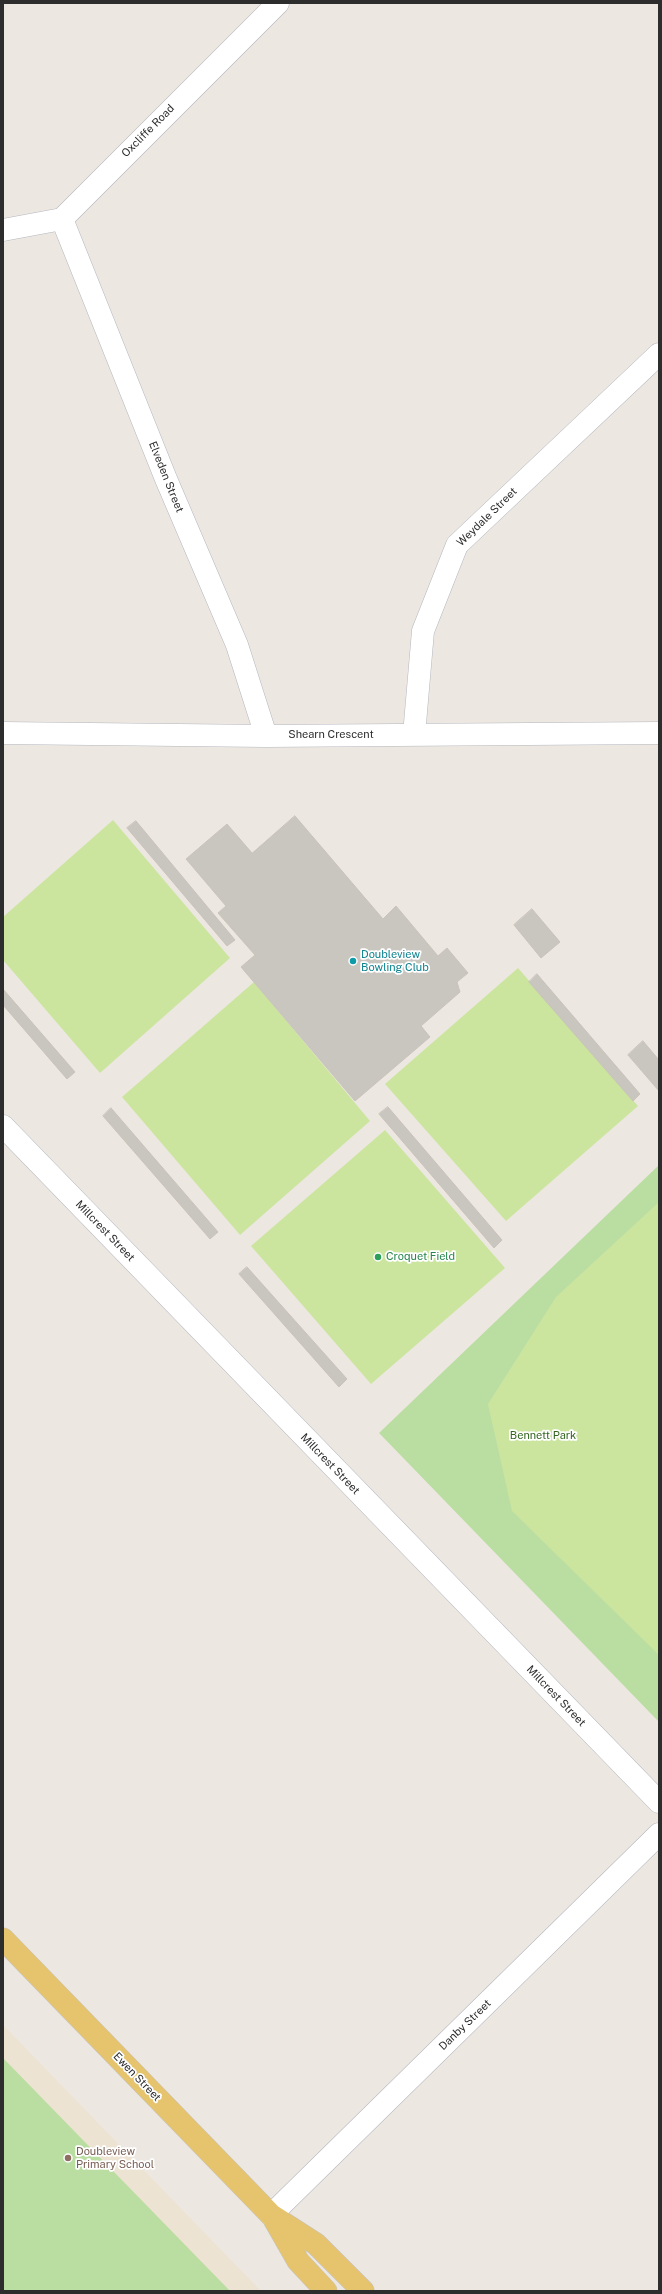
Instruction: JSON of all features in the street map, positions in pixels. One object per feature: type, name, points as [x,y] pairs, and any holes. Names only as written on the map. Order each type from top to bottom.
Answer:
[{"type":"main road","name":"Ewen Street","points":[[3,1939],[271,2215],[316,2244],[363,2291]]},
{"type":"main road","name":"Ewen Street","points":[[271,2215],[298,2261],[326,2291]]},
{"type":"street","name":"Oxcliffe Road","points":[[62,219],[278,3]]},
{"type":"street","points":[[3,230],[62,219]]},
{"type":"street","name":"Elveden Street","points":[[62,219],[166,479],[238,645],[266,736]]},
{"type":"street","name":"Weydale Street","points":[[414,735],[423,631],[457,545],[659,354]]},
{"type":"street","name":"Shearn Crescent","points":[[3,733],[266,736],[659,733]]},
{"type":"street","name":"Millcrest Street","points":[[3,1126],[659,1802]]},
{"type":"street","name":"Danby Street","points":[[271,2215],[659,1834]]},
{"type":"shaded area","name":"Doubleview Primary School","points":[[3,2025],[261,2291],[3,2291]]},
{"type":"green space","points":[[113,820],[230,958],[100,1073],[3,960],[3,917]]},
{"type":"green space","points":[[518,968],[638,1106],[506,1221],[385,1084]]},
{"type":"green space","points":[[254,982],[370,1121],[240,1235],[122,1097]]},
{"type":"green space","name":"Croquet Field","points":[[385,1130],[505,1268],[371,1384],[251,1246]]},
{"type":"green space","name":"Bennett Park","points":[[659,1165],[659,1722],[379,1433]]},
{"type":"green space","name":"Bennett Park","points":[[659,1202],[659,1655],[512,1511],[488,1404],[556,1297]]},
{"type":"green space","name":"Doubleview Primary School","points":[[3,2058],[230,2291],[3,2291]]},
{"type":"building","name":"Doubleview Bowling Club","points":[[295,816],[383,919],[396,906],[438,956],[447,948],[468,973],[457,982],[460,992],[421,1026],[430,1037],[355,1101],[241,967],[255,955],[218,913],[226,906],[186,859],[227,824],[252,853]]},
{"type":"building","points":[[136,821],[235,940],[227,946],[127,828]]},
{"type":"building","points":[[532,909],[560,942],[541,958],[514,925]]},
{"type":"building","points":[[537,974],[640,1094],[633,1101],[529,982]]},
{"type":"building","points":[[3,989],[75,1072],[67,1079],[3,1005]]},
{"type":"building","points":[[643,1041],[659,1060],[659,1091],[628,1055]]},
{"type":"building","points":[[388,1107],[502,1240],[494,1248],[379,1114]]},
{"type":"building","points":[[111,1108],[218,1232],[210,1239],[103,1116]]},
{"type":"building","points":[[247,1267],[347,1379],[339,1387],[239,1274]]},
{"type":"place","name":"Doubleview Bowling Club","points":[[353,961]]},
{"type":"place","name":"Croquet Field","points":[[378,1257]]},
{"type":"place","name":"Doubleview Primary School","points":[[68,2158]]}]
